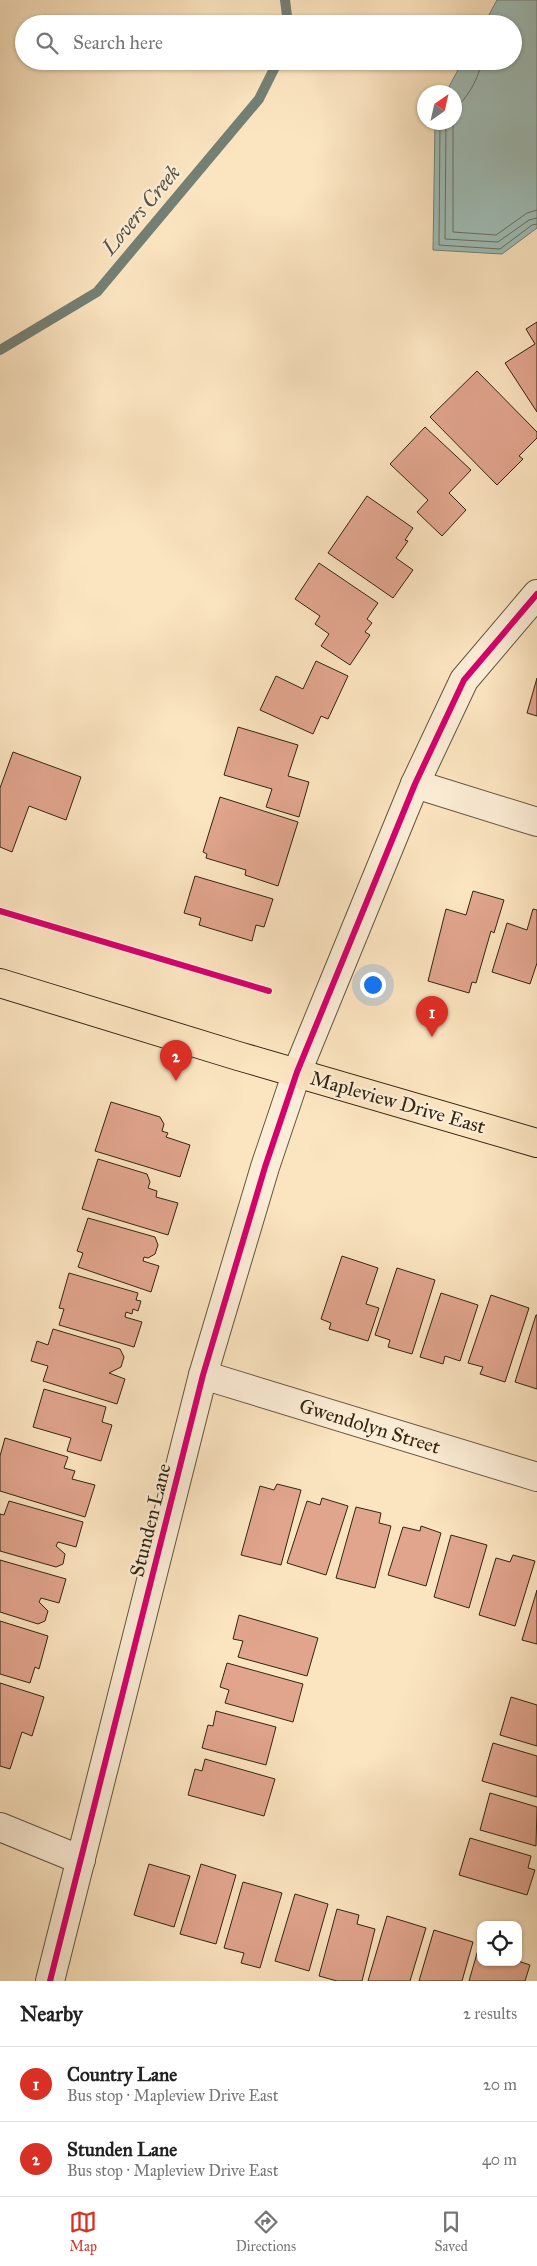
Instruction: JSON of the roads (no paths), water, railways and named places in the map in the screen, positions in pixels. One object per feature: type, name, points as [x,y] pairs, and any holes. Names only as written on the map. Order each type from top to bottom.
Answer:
[{"type":"main road","name":"Mapleview Drive East","points":[[0,983],[537,1143]]},
{"type":"street","name":"Stunden Lane","points":[[56,1980],[81,1860],[203,1375],[265,1167],[297,1072],[415,784],[464,680],[537,594]]},
{"type":"street","points":[[415,784],[537,822]]},
{"type":"street","name":"Gwendolyn Street","points":[[203,1375],[537,1477]]},
{"type":"street","points":[[0,1826],[81,1860]]},
{"type":"water","points":[[497,0],[537,0],[537,228],[502,254],[433,250],[435,130],[462,130],[462,85],[450,85],[458,70],[522,70],[522,15],[489,15]]},
{"type":"waterway","name":"Lovers Creek","points":[[285,0],[287,15]]},
{"type":"waterway","name":"Lovers Creek","points":[[0,350],[97,292],[259,99],[274,70]]},
{"type":"place","name":"Country Lane","points":[[432,1037]]},
{"type":"place","name":"Stunden Lane","points":[[176,1081]]}]
